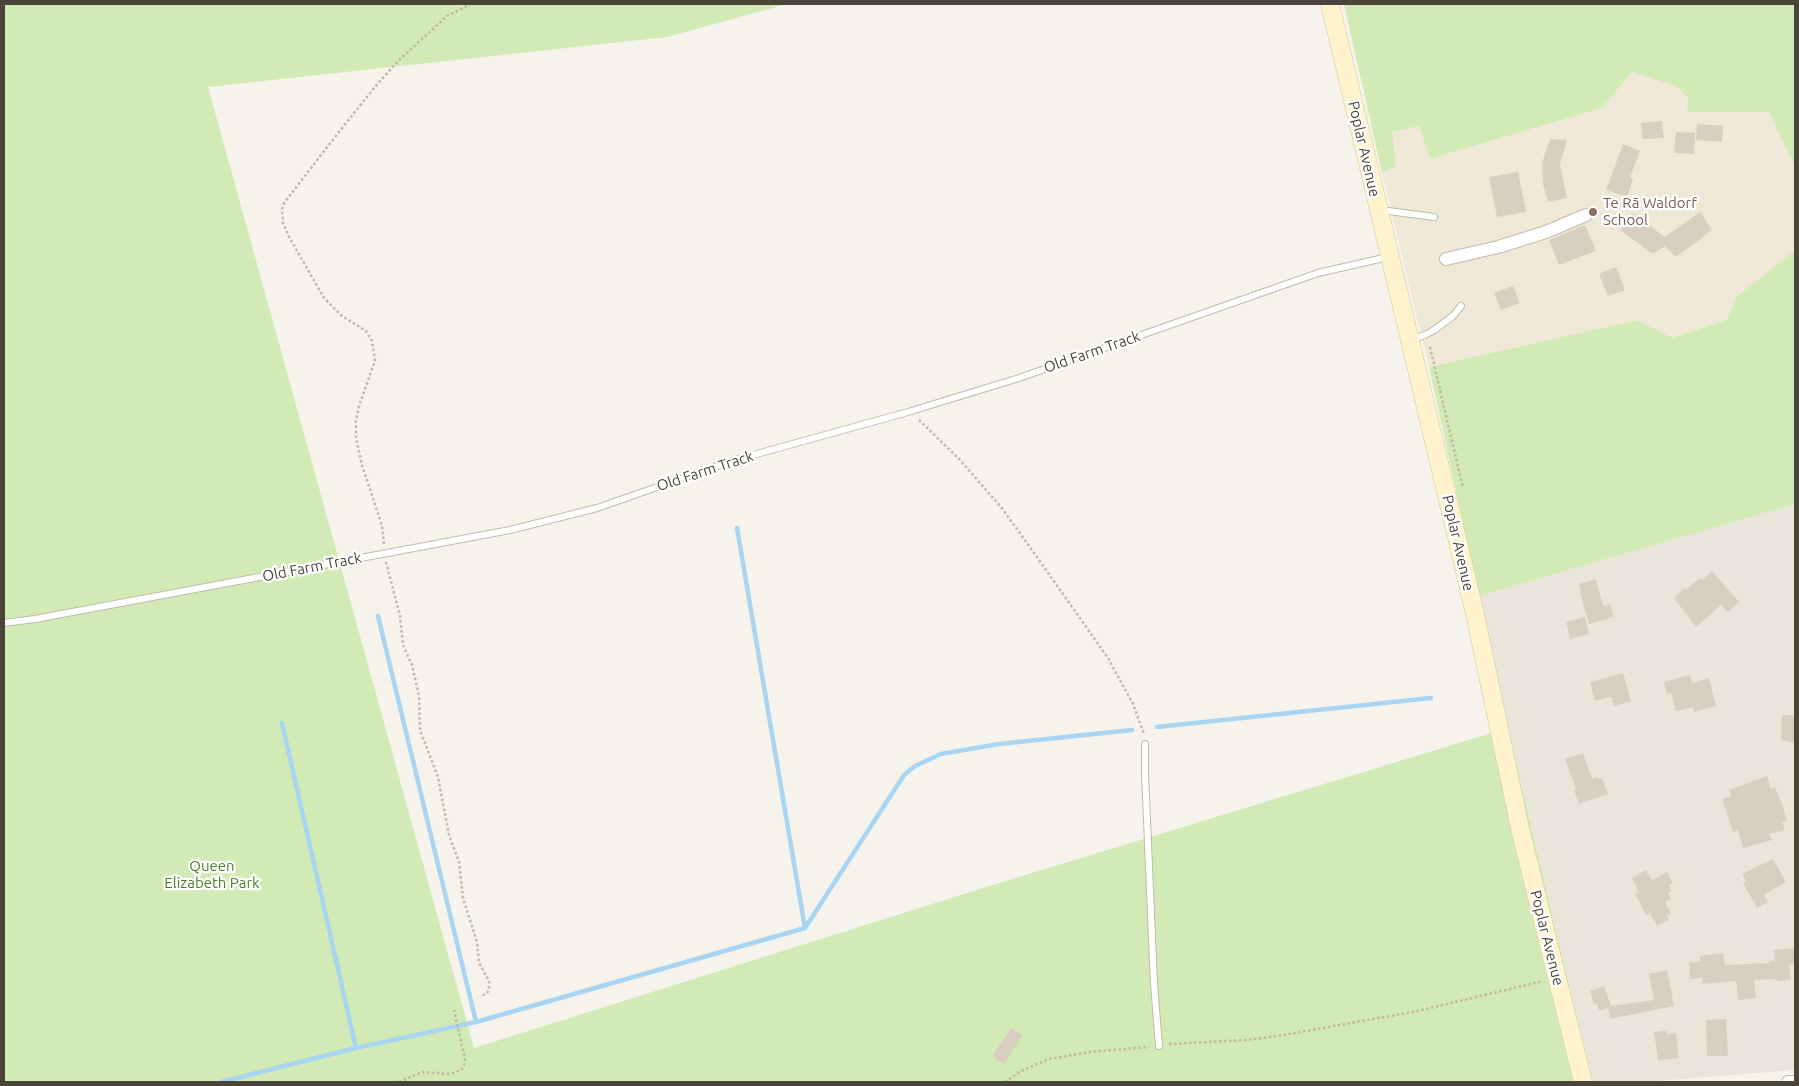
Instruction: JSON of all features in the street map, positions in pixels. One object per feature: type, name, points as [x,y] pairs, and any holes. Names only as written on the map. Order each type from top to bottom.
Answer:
[{"type":"main road","name":"Poplar Avenue","points":[[1330,4],[1475,614],[1506,767],[1556,978],[1583,1082]]},
{"type":"street","points":[[1446,259],[1498,248],[1546,232],[1586,215]]},
{"type":"street","points":[[1788,1082],[1795,1082]]},
{"type":"lane","points":[[1378,210],[1434,217]]},
{"type":"lane","name":"Old Farm Track","points":[[4,623],[35,619],[510,530],[597,508],[735,460],[908,412],[1019,378],[1318,273],[1390,257]]},
{"type":"lane","points":[[1410,340],[1434,330],[1453,316],[1461,306]]},
{"type":"lane","points":[[1145,744],[1144,773],[1159,1046]]},
{"type":"path","points":[[471,4],[447,16],[398,61],[335,137],[284,203],[282,209],[283,223],[288,235],[324,298],[342,316],[366,331],[372,341],[375,361],[359,406],[356,421],[356,438],[362,465],[382,526],[387,570],[400,616],[403,645],[412,664],[419,696],[420,730],[438,777],[449,835],[459,862],[463,898],[477,942],[479,963],[489,981],[489,990],[486,994],[480,996]]},
{"type":"path","points":[[908,412],[928,428],[959,459],[1027,542],[1118,674],[1139,716],[1145,744]]},
{"type":"path","points":[[1005,1082],[1021,1071],[1049,1059],[1090,1052],[1278,1036],[1418,1011],[1556,978]]},
{"type":"path","points":[[399,1082],[422,1072],[450,1074],[461,1070],[465,1058],[454,1010]]},
{"type":"shaded area","name":"Te Rā Waldorf School","points":[[1632,72],[1676,86],[1688,98],[1687,112],[1769,112],[1795,167],[1795,250],[1736,297],[1728,319],[1673,338],[1637,320],[1429,367],[1382,173],[1396,166],[1392,132],[1419,126],[1431,159],[1602,108]]},
{"type":"shaded area","points":[[1795,504],[1795,1070],[1645,1082],[1592,1082],[1508,728],[1479,596]]},
{"type":"green space","name":"Queen Elizabeth Park","points":[[4,4],[787,4],[667,37],[208,87],[474,1048],[999,883],[1508,728],[1592,1082],[4,1082]]},
{"type":"green space","points":[[1344,4],[1795,4],[1795,167],[1769,112],[1687,112],[1688,98],[1676,86],[1632,72],[1602,108],[1430,159],[1419,126],[1392,132],[1396,166],[1382,173]]},
{"type":"green space","points":[[1795,250],[1795,504],[1479,596],[1429,367],[1637,320],[1673,338],[1728,319],[1736,297]]},
{"type":"building","points":[[1662,121],[1664,138],[1642,139],[1641,123]]},
{"type":"building","points":[[1697,124],[1723,126],[1722,142],[1696,140]]},
{"type":"building","points":[[1676,132],[1695,133],[1694,154],[1674,153]]},
{"type":"building","points":[[1550,139],[1567,140],[1560,165],[1567,198],[1548,202],[1543,184],[1542,163]]},
{"type":"building","points":[[1623,144],[1640,151],[1630,178],[1633,179],[1627,197],[1606,190]]},
{"type":"building","points":[[1518,172],[1526,212],[1497,217],[1489,177]]},
{"type":"building","points":[[1700,212],[1712,230],[1676,257],[1665,246],[1653,254],[1620,230],[1632,213],[1665,237]]},
{"type":"building","points":[[1585,225],[1596,251],[1559,265],[1549,240]]},
{"type":"building","points":[[1616,267],[1625,290],[1608,296],[1599,274]]},
{"type":"building","points":[[1513,286],[1520,303],[1501,310],[1494,293]]},
{"type":"building","points":[[1712,571],[1739,602],[1728,612],[1721,605],[1696,627],[1674,598],[1684,588],[1686,590]]},
{"type":"building","points":[[1596,579],[1603,606],[1610,604],[1614,617],[1589,624],[1579,584]]},
{"type":"building","points":[[1585,617],[1589,634],[1570,639],[1566,622]]},
{"type":"building","points":[[1623,673],[1631,701],[1614,706],[1611,697],[1595,701],[1590,682]]},
{"type":"building","points":[[1690,675],[1692,683],[1709,678],[1716,706],[1694,712],[1693,707],[1676,711],[1671,693],[1667,694],[1664,682]]},
{"type":"building","points":[[1782,715],[1795,716],[1795,743],[1781,740]]},
{"type":"building","points":[[1583,753],[1592,779],[1602,778],[1608,794],[1579,804],[1574,790],[1576,789],[1565,759]]},
{"type":"building","points":[[1767,776],[1771,789],[1775,787],[1783,806],[1787,821],[1782,822],[1785,830],[1769,834],[1772,840],[1743,848],[1738,830],[1733,832],[1722,799],[1731,796],[1729,790]]},
{"type":"building","points":[[1773,859],[1786,882],[1764,895],[1768,902],[1757,908],[1743,883],[1746,881],[1742,874]]},
{"type":"building","points":[[1646,870],[1652,880],[1667,872],[1673,883],[1669,885],[1672,891],[1668,893],[1671,899],[1665,902],[1671,913],[1667,915],[1669,920],[1657,926],[1650,913],[1646,915],[1635,894],[1639,892],[1632,878]]},
{"type":"building","points":[[1795,948],[1795,964],[1789,965],[1791,980],[1754,980],[1756,998],[1738,1000],[1736,981],[1703,984],[1702,978],[1690,979],[1689,963],[1700,961],[1700,956],[1723,953],[1725,965],[1770,963],[1770,961],[1775,961],[1774,950]]},
{"type":"building","points":[[1667,970],[1674,1006],[1610,1019],[1608,1008],[1599,1011],[1597,1003],[1594,1004],[1590,991],[1604,986],[1611,1006],[1654,1000],[1649,974]]},
{"type":"building","points":[[1726,1019],[1728,1056],[1707,1056],[1706,1020]]},
{"type":"building","points":[[1011,1028],[1023,1035],[1004,1064],[992,1056]]},
{"type":"building","points":[[1667,1030],[1667,1034],[1676,1033],[1679,1058],[1658,1060],[1654,1032]]},
{"type":"waterway","points":[[737,528],[805,928]]},
{"type":"waterway","points":[[378,616],[476,1022]]},
{"type":"waterway","points":[[1157,727],[1431,698]]},
{"type":"waterway","points":[[282,723],[356,1048]]},
{"type":"waterway","points":[[221,1082],[356,1048],[476,1022],[805,928],[904,775],[915,766],[941,754],[999,744],[1132,730]]},
{"type":"place","name":"Te Rā Waldorf School","points":[[1593,212]]}]
